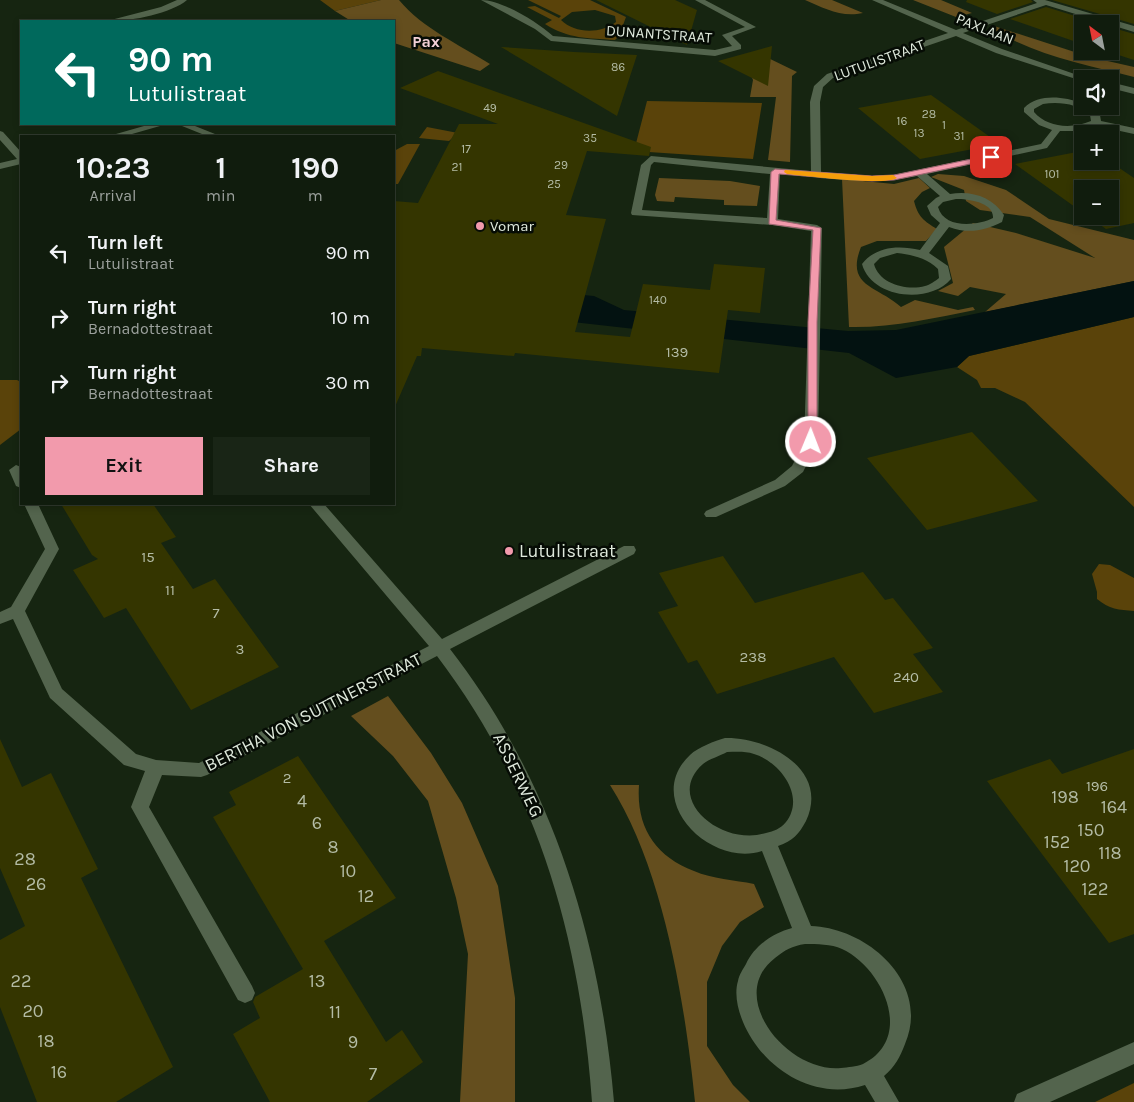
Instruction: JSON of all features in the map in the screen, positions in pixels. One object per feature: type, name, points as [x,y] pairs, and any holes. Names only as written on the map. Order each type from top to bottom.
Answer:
[{"type":"street","points":[[115,20],[164,9],[183,0]]},
{"type":"street","name":"DUNANTSTRAAT","points":[[485,0],[538,27],[551,38],[715,53],[738,47],[726,35],[752,27],[699,0]]},
{"type":"street","name":"PAXLAAN","points":[[876,0],[999,51],[1074,75]]},
{"type":"street","points":[[955,32],[1041,2],[1134,29]]},
{"type":"street","name":"LUTULISTRAAT","points":[[816,174],[815,102],[819,86],[836,74],[955,32]]},
{"type":"street","points":[[1119,88],[1134,91]]},
{"type":"street","points":[[1074,104],[1050,100],[1033,104],[1029,108],[1032,117],[1058,128],[1081,128],[1096,122],[1134,131]]},
{"type":"street","points":[[1095,115],[1096,122]]},
{"type":"street","points":[[118,135],[158,125]]},
{"type":"street","points":[[185,125],[213,135]]},
{"type":"street","points":[[711,514],[780,483],[798,469],[811,442],[812,352],[817,228],[772,222],[636,213],[646,165],[651,158],[775,172],[872,179],[920,173],[1044,146],[1058,128]]},
{"type":"street","points":[[0,134],[20,158]]},
{"type":"street","points":[[0,166],[20,159]]},
{"type":"street","points":[[772,222],[775,172]]},
{"type":"street","points":[[920,173],[947,197]]},
{"type":"street","points":[[966,196],[985,201],[992,206],[999,216],[993,224],[977,228],[946,223],[938,219],[931,208],[933,203],[947,197],[966,196]]},
{"type":"street","points":[[923,254],[946,223]]},
{"type":"street","points":[[904,251],[923,254],[939,263],[946,274],[941,284],[926,290],[907,290],[887,286],[870,274],[867,267],[869,261],[875,255],[885,252],[904,251]]},
{"type":"street","points":[[0,618],[17,611],[52,549],[31,505]]},
{"type":"street","name":"ASSERWEG","points":[[317,505],[439,648],[496,729],[525,786],[556,856],[586,970],[602,1078],[603,1102]]},
{"type":"street","points":[[439,648],[629,550]]},
{"type":"street","name":"BERTHA VON SUTTNERSTRAAT","points":[[17,611],[56,693],[130,760],[156,767],[202,770],[439,648]]},
{"type":"street","points":[[725,745],[744,745],[763,750],[780,760],[793,773],[801,788],[802,806],[797,821],[785,835],[768,843],[748,846],[728,844],[709,836],[694,823],[684,807],[680,790],[683,774],[692,760],[707,750],[725,745]]},
{"type":"street","points":[[156,767],[140,807],[245,993]]},
{"type":"street","points":[[768,843],[805,935]]},
{"type":"street","points":[[805,935],[828,936],[850,943],[870,956],[886,974],[897,995],[901,1018],[898,1040],[887,1059],[870,1073],[848,1081],[822,1080],[797,1072],[775,1058],[758,1037],[748,1014],[746,990],[752,969],[766,952],[784,940],[805,935]]},
{"type":"street","points":[[1025,1102],[1134,1053]]},
{"type":"street","points":[[870,1073],[888,1102]]},
{"type":"shaded area","points":[[320,0],[381,0],[335,11]]},
{"type":"shaded area","points":[[381,0],[399,0],[430,28],[490,64],[480,71],[395,43],[395,20],[349,20],[335,11]]},
{"type":"shaded area","points":[[528,0],[590,0],[626,17],[619,36],[615,40],[587,38],[562,33],[554,29],[545,24],[552,20],[527,7],[535,6],[559,18],[561,16]],"holes":[[[595,10],[615,16],[616,22],[610,26],[588,31],[573,28],[561,20],[572,12]]]},
{"type":"shaded area","points":[[805,0],[832,0],[863,13],[840,13]]},
{"type":"shaded area","points":[[913,0],[941,0],[972,13],[956,17]]},
{"type":"shaded area","points":[[994,26],[1074,52],[1074,60],[1103,60],[1134,67],[1134,77],[1119,73],[1119,70],[1107,70],[1043,52],[1026,46],[993,29]]},
{"type":"shaded area","points":[[756,52],[797,72],[792,76],[790,162],[768,160],[776,97],[750,97],[753,80],[750,73]]},
{"type":"shaded area","points":[[647,101],[762,103],[753,159],[634,151]]},
{"type":"shaded area","points":[[427,127],[458,133],[449,141],[419,138]]},
{"type":"shaded area","points":[[407,144],[420,144],[398,184],[395,184],[395,150]]},
{"type":"shaded area","points":[[938,174],[964,176],[1006,190],[1049,219],[1134,240],[1134,281],[985,312],[1006,294],[970,287],[958,296],[938,291],[953,283],[944,247],[973,223],[1016,233],[1095,258],[1030,217],[980,210],[966,201],[964,190],[931,177]]},
{"type":"shaded area","points":[[659,178],[730,181],[760,186],[757,206],[724,205],[724,200],[675,197],[674,202],[657,201],[655,195]]},
{"type":"shaded area","points":[[919,178],[930,188],[922,192],[914,201],[917,211],[928,224],[937,229],[926,241],[877,241],[861,247],[857,260],[857,270],[866,284],[901,307],[915,300],[958,310],[973,307],[975,310],[897,324],[849,327],[842,179],[894,184]]},
{"type":"shaded area","points":[[395,278],[594,296],[624,310],[848,331],[896,330],[1134,281],[1134,317],[969,356],[957,367],[896,378],[849,353],[395,302]]},
{"type":"shaded area","points":[[1134,317],[1134,507],[1025,402],[995,388],[981,388],[977,380],[957,367],[969,356]]},
{"type":"shaded area","points":[[0,380],[17,380],[20,382],[20,430],[0,445]]},
{"type":"shaded area","points":[[1099,564],[1110,565],[1134,578],[1134,611],[1114,608],[1097,599],[1092,574]]},
{"type":"shaded area","points":[[388,696],[431,753],[462,803],[498,886],[515,998],[515,1102],[460,1102],[468,954],[456,898],[428,801],[393,756],[351,716]]},
{"type":"shaded area","points":[[610,785],[639,785],[641,814],[645,827],[659,848],[680,865],[716,878],[754,884],[764,907],[740,922],[722,946],[707,982],[707,1046],[733,1085],[750,1102],[695,1102],[678,981],[658,896],[645,856],[629,819]]},
{"type":"shaded area","points":[[1134,1083],[1134,1102],[1095,1102]]},
{"type":"building","points":[[596,0],[675,0],[697,10],[687,45]]},
{"type":"building","points":[[967,0],[1031,0],[1033,2],[997,14],[966,2]]},
{"type":"building","points":[[1052,0],[1134,0],[1134,24],[1119,20],[1119,15],[1103,15]]},
{"type":"building","points":[[1046,7],[1074,16],[1074,41],[1010,19]]},
{"type":"building","points":[[1119,30],[1134,34],[1134,60],[1119,55]]},
{"type":"building","points":[[772,46],[768,86],[718,61]]},
{"type":"building","points":[[501,47],[574,52],[637,55],[617,116]]},
{"type":"building","points":[[438,71],[651,147],[649,156],[587,151],[566,215],[606,219],[575,332],[630,337],[643,284],[710,290],[714,264],[765,268],[760,313],[728,310],[719,373],[515,353],[514,356],[422,348],[421,356],[417,356],[395,407],[395,201],[418,203],[459,124],[498,124],[400,88]]},
{"type":"building","points":[[931,95],[1000,144],[920,159],[858,108]]},
{"type":"building","points":[[1074,153],[1074,170],[1119,170],[1119,168],[1134,178],[1134,223],[1106,229],[1100,225],[1119,225],[1119,180],[1074,180],[1074,206],[1015,164]]},
{"type":"building","points":[[972,432],[1038,501],[927,530],[867,458]]},
{"type":"building","points":[[62,505],[154,505],[176,537],[161,543],[193,589],[215,579],[279,667],[191,710],[126,608],[104,618],[73,570],[98,559],[92,555]]},
{"type":"building","points":[[723,556],[755,603],[863,572],[885,600],[893,598],[933,648],[913,654],[943,692],[874,713],[834,657],[717,694],[697,660],[688,663],[658,612],[678,606],[659,573]]},
{"type":"building","points":[[0,739],[22,787],[51,773],[98,869],[81,878],[173,1067],[116,1102],[37,1102],[0,1007],[0,940],[25,926],[0,868]]},
{"type":"building","points":[[1134,749],[1134,934],[1109,943],[987,781],[1050,759],[1062,774]]},
{"type":"building","points":[[298,756],[396,898],[324,941],[386,1042],[402,1030],[423,1062],[367,1102],[270,1102],[233,1034],[260,1018],[253,1002],[255,997],[303,969],[213,817],[236,805],[229,792]]},
{"type":"slow traffic","points":[[787,172],[852,178],[893,178]]},
{"type":"place","name":"Vomar","points":[[480,226]]},
{"type":"place","name":"Lutulistraat","points":[[509,551]]},
{"type":"district","name":"Pax","points":[[426,41]]},
{"type":"route","points":[[811,442],[812,352],[817,228],[772,222],[775,172],[852,178],[894,178],[991,157]]}]
